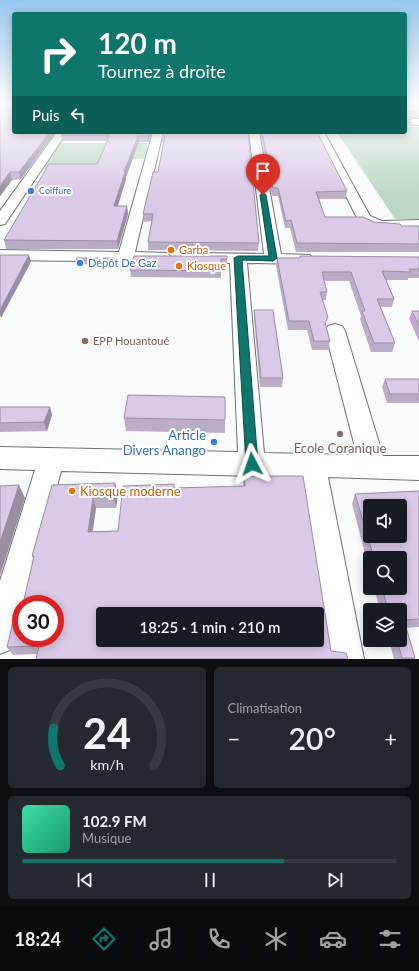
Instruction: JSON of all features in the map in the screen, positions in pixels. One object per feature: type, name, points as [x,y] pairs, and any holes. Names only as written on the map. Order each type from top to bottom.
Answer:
[{"type":"street","points":[[1,216],[61,134]]},
{"type":"street","points":[[126,256],[157,134]]},
{"type":"street","points":[[254,134],[273,258]]},
{"type":"street","points":[[320,134],[364,219],[368,222],[379,225],[419,225]]},
{"type":"street","points":[[0,255],[319,259]]},
{"type":"street","points":[[238,258],[252,464]]},
{"type":"street","points":[[335,331],[373,467]]},
{"type":"street","points":[[0,458],[419,468]]},
{"type":"street","points":[[0,637],[51,460]]},
{"type":"street","points":[[312,465],[346,659]]},
{"type":"green space","points":[[338,134],[419,134],[419,219],[395,219]]},
{"type":"green space","points":[[54,143],[148,143],[144,159],[102,160],[95,171],[36,169]]},
{"type":"building","points":[[0,134],[48,134],[19,172],[10,172],[0,186]]},
{"type":"building","points":[[148,134],[148,136],[138,136],[124,172],[114,206],[127,206],[117,241],[4,240],[49,164],[97,164],[110,135],[61,135]]},
{"type":"building","points":[[248,134],[259,243],[148,242],[153,214],[143,214],[153,172],[158,172],[165,135],[162,135]]},
{"type":"building","points":[[262,134],[318,134],[347,191],[316,192],[325,217],[363,217],[374,222],[400,224],[401,226],[419,226],[419,244],[297,243],[291,220],[286,221],[278,188],[273,188]]},
{"type":"building","points":[[0,255],[29,255],[0,310]]},
{"type":"building","points":[[134,256],[227,256],[227,259],[221,259],[221,271],[130,270]]},
{"type":"building","points":[[300,256],[419,257],[419,269],[409,269],[411,272],[382,271],[394,299],[377,299],[395,343],[374,343],[362,311],[365,311],[351,272],[322,272],[327,292],[320,292],[328,317],[325,323],[330,341],[314,341],[309,321],[289,321],[277,258],[300,258]]},
{"type":"building","points":[[77,258],[114,258],[114,261],[76,260]]},
{"type":"building","points":[[254,310],[273,310],[283,378],[261,378]]},
{"type":"building","points":[[412,311],[419,311],[419,326]]},
{"type":"building","points":[[385,379],[419,379],[419,394],[390,394]]},
{"type":"building","points":[[128,395],[225,397],[225,420],[124,418]]},
{"type":"building","points":[[0,407],[50,407],[44,422],[0,423]]},
{"type":"building","points":[[244,476],[303,476],[324,607],[96,607],[96,647],[324,647],[324,607],[331,651],[346,653],[348,659],[36,659],[39,647],[64,647],[64,595],[25,595],[34,556],[32,556],[52,485],[115,483],[114,497],[93,498],[88,532],[118,531],[123,486],[174,484],[174,488],[245,486]]},
{"type":"building","points":[[19,485],[0,542],[0,486]]},
{"type":"building","points":[[419,491],[419,619],[407,620],[407,603],[386,603],[384,595],[407,595],[407,551],[372,551],[370,543],[407,543],[407,499],[363,499],[363,521],[355,494]]},
{"type":"building","points":[[12,626],[12,647],[7,647]]},
{"type":"building","points":[[407,630],[415,658],[402,658],[399,647],[407,647]]},
{"type":"place","name":"Coiffure","points":[[31,191]]},
{"type":"place","name":"Garba","points":[[171,250]]},
{"type":"place","name":"Dépôt De Gaz","points":[[80,263]]},
{"type":"place","name":"Kiosque","points":[[179,266]]},
{"type":"place","name":"EPP Houantoué","points":[[85,341]]},
{"type":"place","name":"Ecole Coranique","points":[[340,434]]},
{"type":"place","name":"Article Divers Anango","points":[[214,442]]},
{"type":"place","name":"Kiosque moderne","points":[[72,491]]},
{"type":"route","points":[[252,464],[238,258],[273,258],[263,195]]}]
